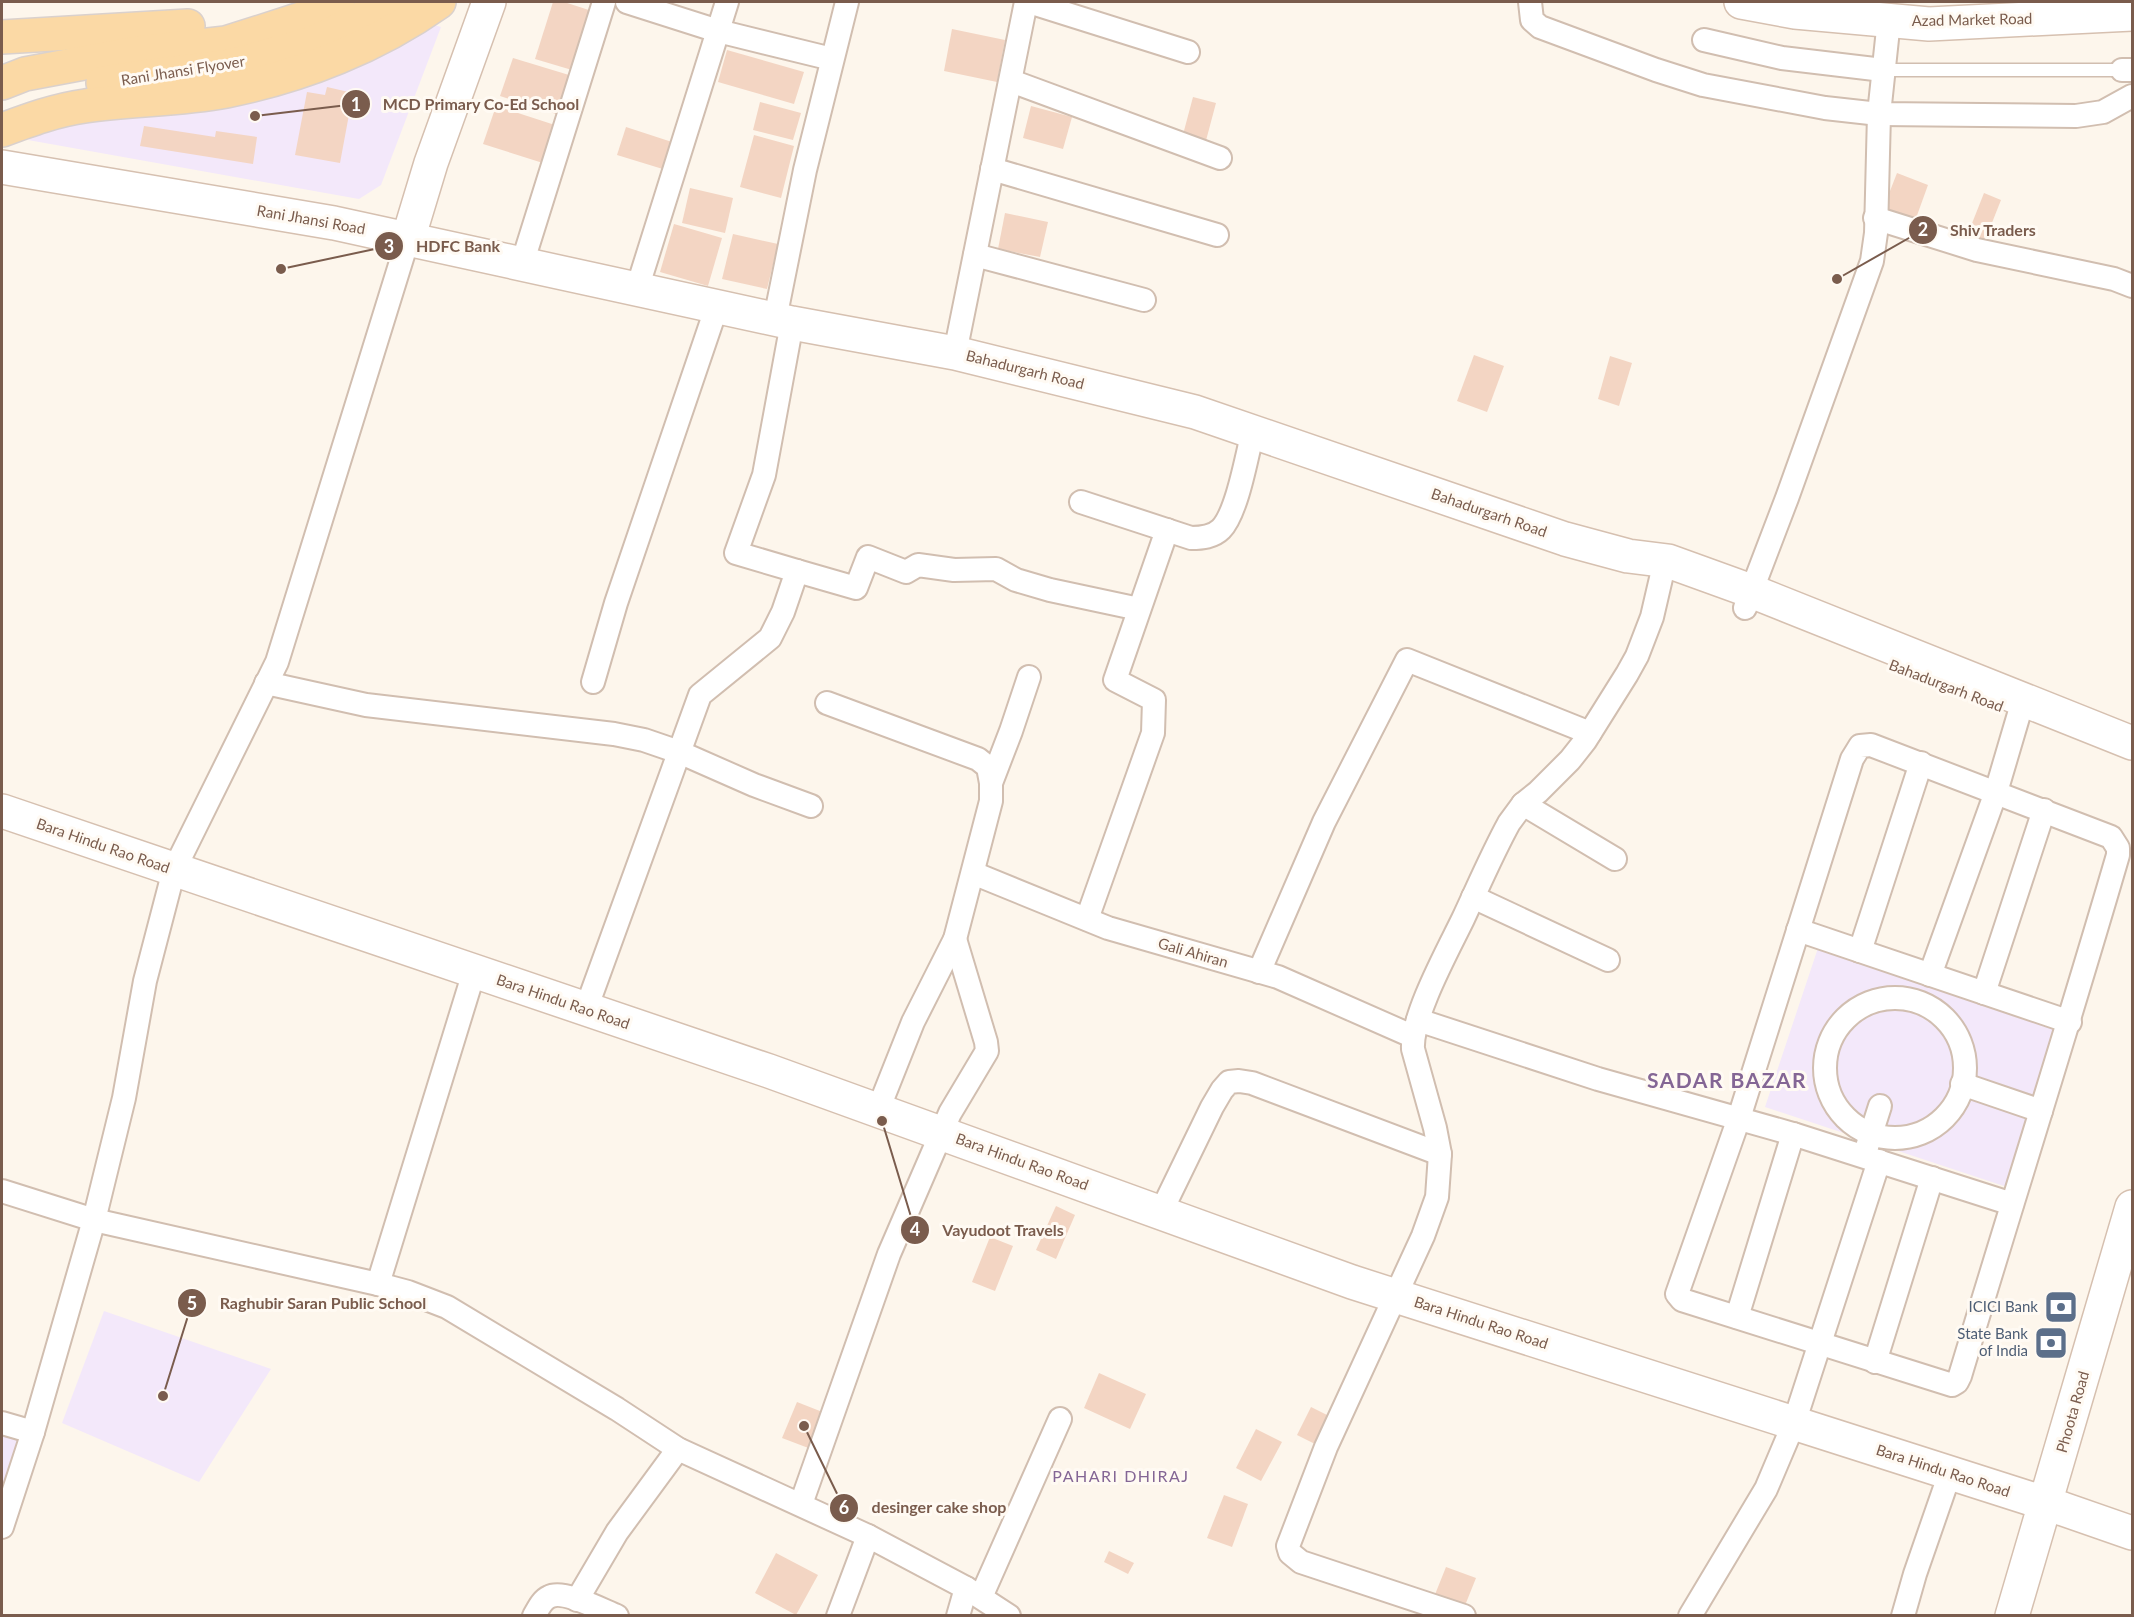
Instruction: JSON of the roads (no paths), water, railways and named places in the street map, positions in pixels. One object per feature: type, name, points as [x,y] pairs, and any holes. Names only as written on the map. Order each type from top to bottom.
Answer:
[{"type":"main road","points":[[2,37],[198,26],[284,2]]},
{"type":"main road","name":"Rani Jhansi Flyover","points":[[2,83],[25,74],[137,53],[226,43],[302,19],[338,2]]},
{"type":"main road","name":"Rani Jhansi Flyover","points":[[2,110],[31,96],[142,76],[231,66],[316,42],[393,2]]},
{"type":"main road","points":[[2,130],[54,112],[134,100],[175,98],[227,91],[288,75],[354,52],[399,28],[440,2]]},
{"type":"street","points":[[2,1527],[33,1432],[94,1220],[124,1098],[145,981],[174,870],[277,662],[431,163],[489,2]]},
{"type":"street","points":[[522,264],[604,2]]},
{"type":"street","points":[[627,2],[718,31],[832,59]]},
{"type":"street","points":[[637,289],[727,2]]},
{"type":"street","points":[[848,2],[805,170],[764,475],[736,554],[855,588],[868,557],[906,572],[918,565],[954,570],[996,569],[1016,580],[1139,609]]},
{"type":"street","points":[[955,353],[1027,2],[1188,52]]},
{"type":"street","points":[[1530,2],[1532,20],[1540,27],[1703,85],[1778,100],[1879,114],[2076,116],[2103,112],[2133,96]]},
{"type":"street","name":"Azad Market Road","points":[[1741,2],[1795,12],[1929,24],[2133,14]]},
{"type":"street","name":"Azad Market Road","points":[[1924,2],[1964,2]]},
{"type":"street","points":[[1748,600],[1872,261],[1876,233],[1879,114],[1889,20]]},
{"type":"street","points":[[1704,40],[1782,58],[1883,70]]},
{"type":"street","points":[[1011,81],[1220,158]]},
{"type":"street","name":"Rani Jhansi Road","points":[[2,167],[334,223],[408,239]]},
{"type":"street","points":[[992,169],[1216,235]]},
{"type":"street","points":[[1875,218],[1977,250],[2114,279],[2133,286]]},
{"type":"street","name":"Bahadurgarh Road","points":[[408,239],[784,321],[955,353],[1195,412],[1565,539],[1628,555],[2133,743]]},
{"type":"street","points":[[975,255],[1144,300]]},
{"type":"street","points":[[593,682],[616,603],[717,306]]},
{"type":"street","points":[[1081,502],[1167,530],[1201,538],[1220,530],[1227,520],[1233,506],[1253,431]]},
{"type":"street","points":[[1087,919],[1153,733],[1154,700],[1115,680],[1167,530]]},
{"type":"street","points":[[1464,1616],[1301,1562],[1290,1553],[1288,1546],[1326,1447],[1423,1236],[1437,1197],[1440,1154],[1435,1128],[1416,1065],[1415,1028],[1434,978],[1498,842],[1523,804],[1570,760],[1590,733],[1637,656],[1652,617],[1663,568]]},
{"type":"street","points":[[586,1009],[700,695],[770,638],[783,612],[797,571]]},
{"type":"street","name":"Bahadurgarh Road","points":[[1748,600],[2019,714],[2133,758]]},
{"type":"street","points":[[1259,972],[1324,822],[1407,660],[1590,733]]},
{"type":"street","points":[[991,783],[1029,677]]},
{"type":"street","points":[[266,683],[366,705],[614,734],[644,740],[811,806]]},
{"type":"street","points":[[827,703],[978,759],[988,767],[991,783],[991,801],[955,939],[913,1022],[878,1110]]},
{"type":"street","points":[[1918,1001],[1996,792],[2019,714]]},
{"type":"street","points":[[1871,745],[1920,763],[2111,837],[2118,848],[2118,855],[2070,1022],[1957,1382],[1952,1385],[1682,1300],[1677,1294],[1738,1118],[1856,751],[1860,746],[1871,745]]},
{"type":"street","points":[[1860,951],[1920,763]]},
{"type":"street","points":[[1523,804],[1615,859]]},
{"type":"street","points":[[1984,993],[2044,810]]},
{"type":"street","name":"Bara Hindu Rao Road","points":[[2,811],[770,1071],[1395,1296],[2133,1533]]},
{"type":"street","name":"Gali Ahiran","points":[[973,873],[1108,928],[1278,977],[1415,1028],[1793,1134],[2012,1204]]},
{"type":"street","points":[[1473,897],[1608,960]]},
{"type":"street","points":[[1798,930],[2070,1022]]},
{"type":"street","points":[[801,1504],[888,1254],[950,1113],[987,1051],[955,939]]},
{"type":"street","points":[[378,1284],[474,972]]},
{"type":"street","points":[[1894,998],[1918,1001],[1938,1013],[1955,1030],[1964,1053],[1965,1076],[1958,1099],[1944,1118],[1926,1131],[1904,1137],[1882,1137],[1860,1129],[1843,1115],[1830,1096],[1825,1075],[1826,1052],[1834,1031],[1850,1013],[1864,1005],[1894,998]]},
{"type":"street","points":[[1161,1212],[1212,1107],[1229,1082],[1252,1083],[1440,1154]]},
{"type":"street","points":[[1962,1084],[2041,1111]]},
{"type":"street","points":[[1690,1616],[1766,1489],[1794,1423],[1820,1344],[1871,1159],[1871,1133],[1880,1106]]},
{"type":"street","points":[[1737,1317],[1793,1134]]},
{"type":"street","points":[[1875,1362],[1932,1178]]},
{"type":"street","points":[[2,1191],[94,1220],[378,1284],[408,1292],[447,1307],[678,1449],[868,1536],[974,1592],[1009,1616]]},
{"type":"street","name":"Phoota Road","points":[[2032,1616],[2054,1506],[2133,1207]]},
{"type":"street","name":"Phoota Road","points":[[2012,1616],[2054,1506],[2133,1273]]},
{"type":"street","points":[[958,1616],[974,1592],[1060,1419]]},
{"type":"street","points":[[2,1424],[33,1432]]},
{"type":"street","points":[[577,1600],[617,1533],[678,1449]]},
{"type":"street","points":[[1903,1616],[1950,1473]]},
{"type":"street","points":[[838,1616],[868,1536]]},
{"type":"street","points":[[534,1616],[548,1597],[559,1594],[617,1616]]},
{"type":"lane","points":[[1883,70],[2127,70]]},
{"type":"place","name":"MCD Primary Co-Ed School","points":[[255,116]]},
{"type":"place","name":"HDFC Bank","points":[[281,269]]},
{"type":"place","name":"Shiv Traders","points":[[1837,279]]},
{"type":"place","name":"Vayudoot Travels","points":[[882,1121]]},
{"type":"place","name":"ICICI Bank","points":[[2061,1307]]},
{"type":"place","name":"State Bank of India","points":[[2051,1343]]},
{"type":"place","name":"Raghubir Saran Public School","points":[[163,1396]]},
{"type":"place","name":"desinger cake shop","points":[[804,1426]]},
{"type":"district","name":"SADAR BAZAR","points":[[1727,1081]]},
{"type":"district","name":"PAHARI DHIRAJ","points":[[1121,1476]]}]
